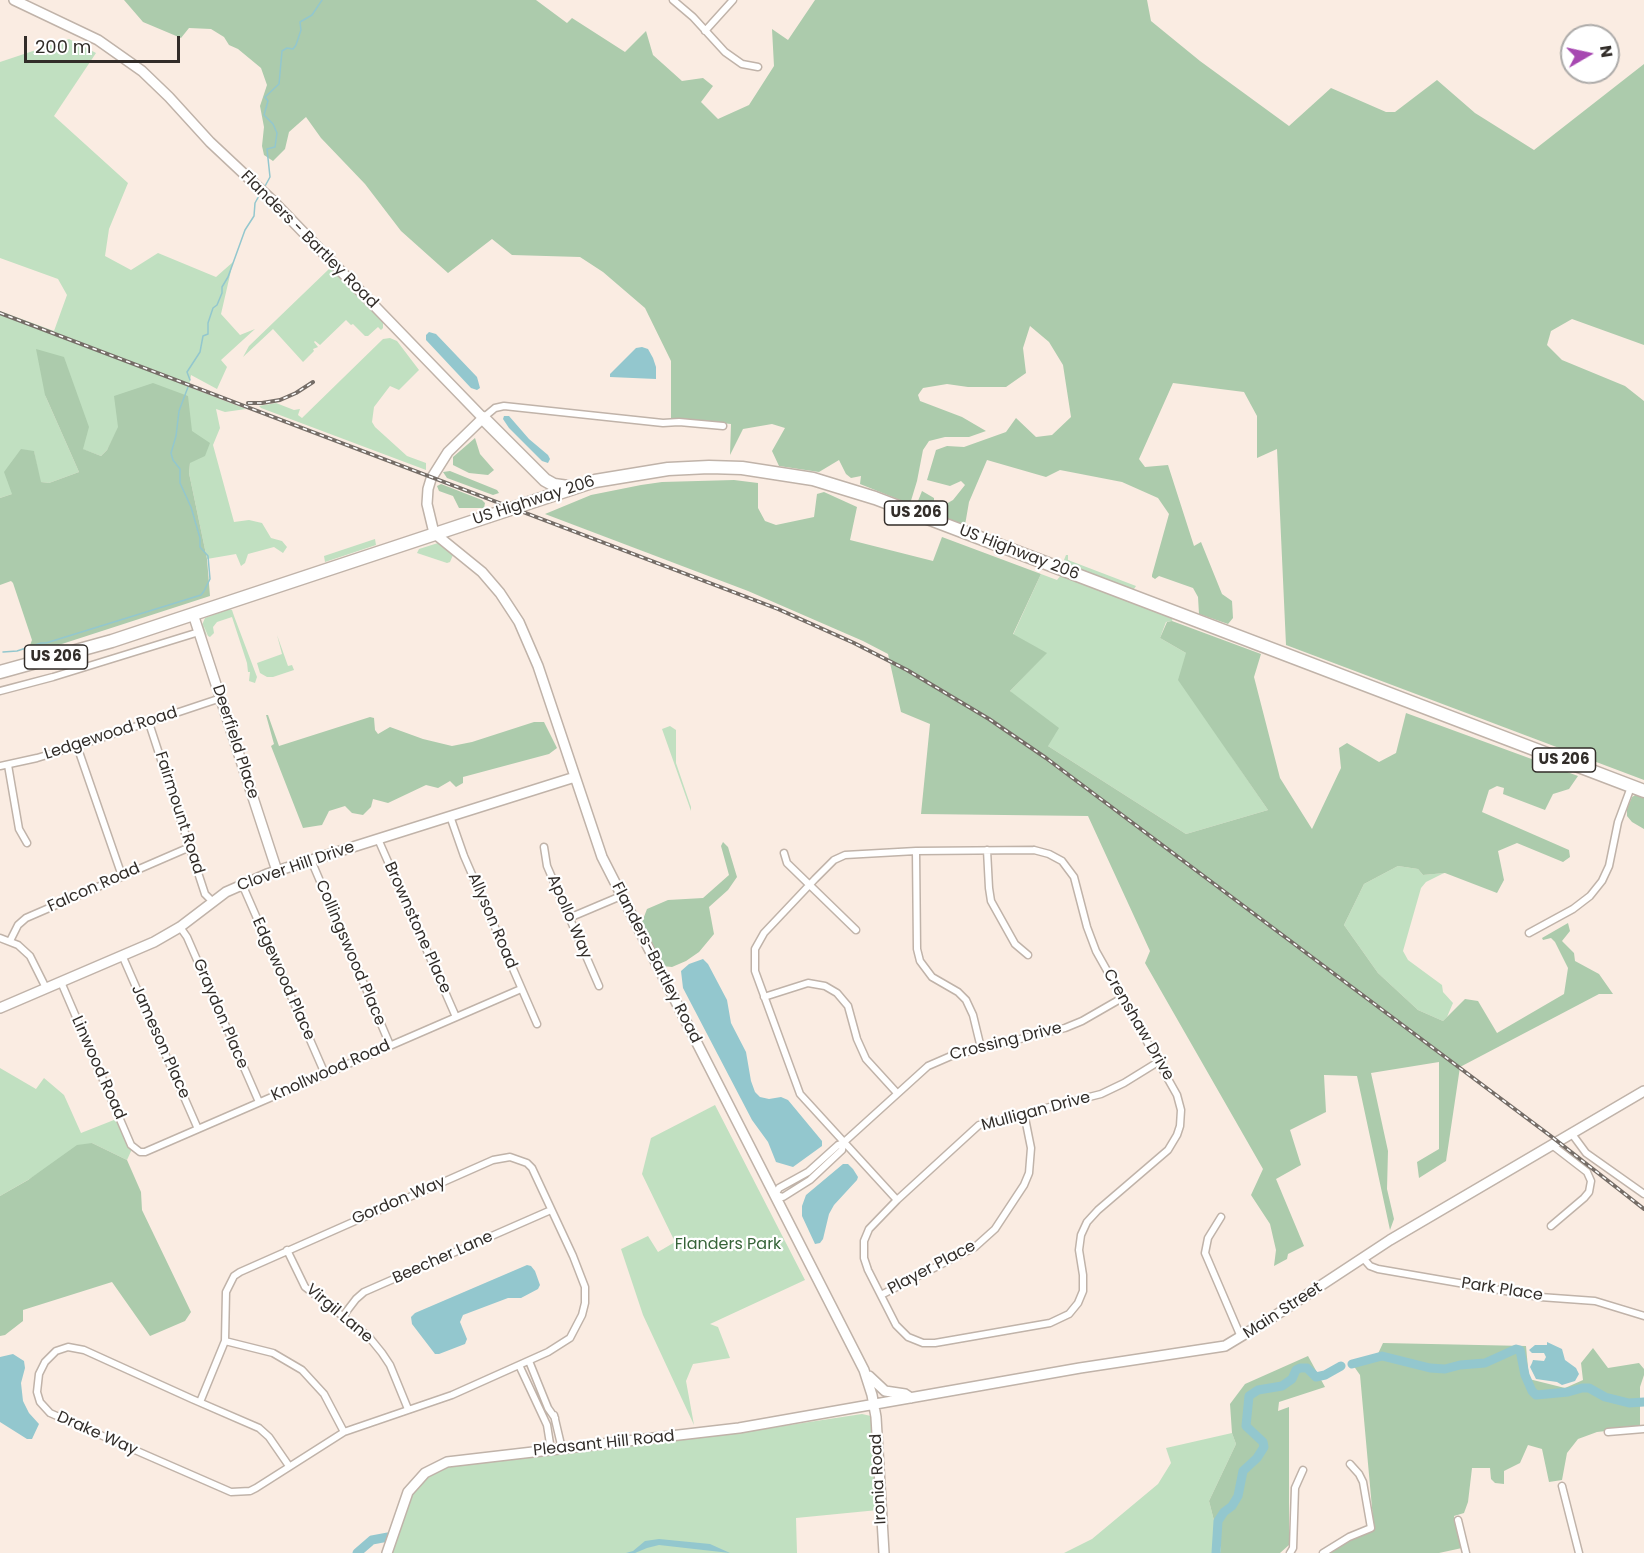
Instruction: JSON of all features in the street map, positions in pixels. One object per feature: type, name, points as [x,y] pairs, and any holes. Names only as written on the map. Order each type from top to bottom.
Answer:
[{"type":"highway","points":[[483,418],[548,483],[572,488]]},
{"type":"highway","name":"US Highway 206","points":[[0,672],[80,651],[434,533],[614,476],[637,472],[709,467],[772,471],[840,486],[1644,791]]},
{"type":"street","name":"Flanders - Bartley Road","points":[[14,0],[98,40],[142,71],[210,142],[285,213],[483,418]]},
{"type":"street","points":[[674,0],[730,56],[747,66],[758,67]]},
{"type":"street","points":[[705,31],[733,0]]},
{"type":"street","points":[[434,533],[427,504],[431,479],[448,452],[495,408],[507,406],[663,423],[723,426]]},
{"type":"street","name":"Flanders-Bartley Road","points":[[434,533],[482,572],[513,612],[538,666],[598,848],[864,1370],[874,1405]]},
{"type":"street","name":"Deerfield Place","points":[[193,614],[277,871]]},
{"type":"street","points":[[0,691],[200,632]]},
{"type":"street","name":"Ledgewood Road","points":[[0,766],[77,746],[221,698]]},
{"type":"street","name":"Fairmount Road","points":[[149,723],[206,894],[212,901]]},
{"type":"street","points":[[77,746],[122,876]]},
{"type":"street","points":[[8,765],[19,829],[27,843]]},
{"type":"street","name":"Clover Hill Drive","points":[[0,1008],[154,942],[180,927],[212,901],[242,884],[575,777]]},
{"type":"street","points":[[1529,933],[1583,902],[1602,881],[1609,866],[1621,814],[1631,786]]},
{"type":"street","name":"Allyson Road","points":[[450,816],[464,856],[537,1024]]},
{"type":"street","name":"Brownstone Place","points":[[378,839],[456,1017]]},
{"type":"street","name":"Falcon Road","points":[[10,941],[18,925],[26,918],[190,847]]},
{"type":"street","name":"Apollo Way","points":[[544,847],[547,866],[599,986]]},
{"type":"street","points":[[987,850],[988,888],[991,901],[1015,944],[1028,955]]},
{"type":"street","name":"Crenshaw Drive","points":[[987,850],[1034,850],[1055,856],[1067,866],[1077,885],[1087,927],[1096,951],[1180,1102],[1180,1119],[1177,1135],[1168,1150],[1098,1210],[1088,1222],[1081,1235],[1080,1243],[1083,1292],[1069,1314],[1050,1323],[935,1343],[923,1343],[900,1331],[864,1262],[864,1241],[872,1225],[897,1200],[800,1094],[754,964],[756,946],[764,933],[809,885],[834,861],[845,855],[987,850]]},
{"type":"street","points":[[916,851],[919,956],[923,966],[932,977],[958,992],[966,1000],[973,1015],[981,1048]]},
{"type":"street","points":[[784,853],[787,863],[856,930]]},
{"type":"street","name":"Collingswood Place","points":[[311,860],[390,1045]]},
{"type":"street","name":"Edgewood Place","points":[[242,884],[325,1074]]},
{"type":"street","points":[[569,918],[621,896]]},
{"type":"street","name":"Graydon Place","points":[[180,927],[187,937],[258,1102]]},
{"type":"street","points":[[0,938],[18,945],[30,956],[46,988]]},
{"type":"street","name":"Jameson Place","points":[[122,955],[198,1129]]},
{"type":"street","name":"Linwood Road","points":[[61,982],[131,1145],[140,1152]]},
{"type":"street","points":[[764,997],[808,983],[825,986],[837,993],[849,1006],[857,1039],[866,1059],[897,1093]]},
{"type":"street","name":"Knollwood Road","points":[[140,1152],[145,1152],[522,989]]},
{"type":"street","name":"Crossing Drive","points":[[775,1195],[783,1197],[810,1180],[842,1150],[843,1143],[923,1069],[938,1060],[1065,1028],[1122,998]]},
{"type":"street","name":"Mulligan Drive","points":[[897,1200],[975,1127],[989,1121],[1101,1094],[1158,1062]]},
{"type":"street","name":"Main Street","points":[[874,1405],[1102,1364],[1225,1346],[1443,1208],[1644,1090]]},
{"type":"street","name":"Player Place","points":[[880,1295],[971,1249],[995,1229],[1024,1185],[1029,1173],[1032,1153],[1024,1113]]},
{"type":"street","points":[[1572,1134],[1586,1153],[1644,1194]]},
{"type":"street","points":[[1551,1226],[1587,1195],[1591,1181],[1587,1172],[1552,1145]]},
{"type":"street","name":"Gordon Way","points":[[200,1402],[225,1341],[226,1292],[234,1276],[249,1267],[493,1160],[510,1156],[522,1160],[532,1168],[577,1265],[585,1287],[585,1303],[579,1324]]},
{"type":"street","name":"Beecher Lane","points":[[343,1316],[364,1292],[551,1210]]},
{"type":"street","points":[[1221,1217],[1208,1238],[1205,1253],[1241,1337]]},
{"type":"street","name":"Virgil Lane","points":[[287,1250],[305,1287],[369,1337],[382,1353],[394,1374],[408,1409]]},
{"type":"street","name":"Park Place","points":[[1363,1258],[1370,1266],[1378,1269],[1540,1297],[1595,1301],[1644,1316]]},
{"type":"street","name":"Drake Way","points":[[289,1466],[264,1431],[84,1350],[61,1349],[50,1356],[39,1374],[37,1383],[40,1402],[50,1413],[231,1492],[250,1491],[344,1432],[452,1395],[564,1343],[579,1324]]},
{"type":"street","points":[[225,1341],[273,1353],[302,1370],[324,1394],[344,1432]]},
{"type":"street","points":[[529,1360],[548,1403],[548,1408],[555,1418],[562,1449]]},
{"type":"street","points":[[519,1365],[547,1425],[551,1450]]},
{"type":"street","points":[[864,1370],[882,1389],[890,1393],[905,1394],[912,1398]]},
{"type":"street","name":"Pleasant Hill Road","points":[[387,1553],[408,1492],[419,1478],[432,1468],[461,1460],[739,1428],[874,1405]]},
{"type":"street","name":"Ironia Road","points":[[874,1405],[884,1553]]},
{"type":"street","points":[[1608,1432],[1644,1429]]},
{"type":"street","points":[[1323,1553],[1349,1537],[1371,1528],[1363,1482],[1350,1464]]},
{"type":"street","points":[[1293,1551],[1294,1488],[1303,1470]]},
{"type":"street","points":[[1562,1486],[1579,1553]]},
{"type":"street","points":[[1458,1521],[1466,1553]]},
{"type":"green space","points":[[124,0],[536,0],[567,23],[572,18],[625,52],[646,31],[653,55],[682,81],[703,78],[713,86],[701,102],[718,119],[749,105],[774,66],[772,29],[788,40],[815,0],[1147,0],[1151,21],[1200,61],[1289,126],[1331,88],[1386,112],[1395,112],[1437,80],[1475,113],[1534,150],[1644,64],[1644,345],[1572,319],[1551,331],[1547,345],[1562,360],[1625,386],[1644,401],[1644,780],[1286,645],[1277,449],[1257,458],[1257,416],[1244,392],[1173,383],[1139,459],[1145,467],[1168,465],[1194,546],[1201,542],[1222,594],[1232,601],[1233,618],[1228,624],[1199,614],[1198,597],[1193,588],[1159,576],[1155,579],[1152,577],[1169,514],[1158,498],[1122,482],[1060,470],[1046,477],[987,460],[969,502],[965,525],[916,506],[922,491],[934,498],[934,506],[939,508],[953,500],[965,485],[961,481],[950,486],[927,480],[936,450],[947,446],[964,447],[1006,432],[1016,418],[1036,437],[1052,435],[1071,417],[1063,365],[1049,342],[1030,326],[1023,348],[1026,373],[1006,387],[968,387],[947,384],[923,388],[918,395],[920,401],[962,417],[986,431],[969,437],[945,437],[929,441],[923,450],[910,504],[860,484],[861,476],[851,478],[846,474],[839,460],[819,472],[779,466],[772,451],[785,428],[772,424],[743,429],[730,455],[731,424],[671,418],[671,361],[645,308],[603,272],[580,257],[512,255],[492,239],[448,273],[401,231],[365,184],[321,138],[306,117],[289,132],[285,149],[273,161],[264,155],[262,146],[264,127],[260,106],[267,85],[261,68],[238,49],[229,45],[224,37],[211,29],[189,28],[181,38],[143,22]]},
{"type":"green space","points":[[69,39],[96,53],[54,116],[128,183],[109,229],[105,256],[131,270],[158,253],[216,277],[233,262],[221,314],[240,335],[255,329],[221,360],[227,367],[217,389],[191,375],[189,387],[246,409],[225,412],[216,409],[220,428],[213,445],[234,522],[249,520],[262,523],[271,538],[282,541],[287,547],[283,553],[274,547],[248,554],[245,563],[241,566],[236,554],[207,559],[189,473],[190,463],[119,427],[107,450],[101,456],[82,449],[45,395],[79,472],[49,483],[40,482],[34,452],[12,494],[0,498],[0,311],[54,331],[67,295],[58,279],[0,258],[0,62]]},
{"type":"green space","points":[[329,269],[333,270],[383,322],[383,328],[381,330],[378,327],[365,336],[346,320],[320,345],[315,341],[318,347],[313,349],[314,351],[303,362],[273,329],[243,357],[249,346]]},
{"type":"green space","points":[[390,338],[397,341],[419,370],[399,390],[390,386],[374,407],[372,422],[407,456],[426,463],[426,470],[259,406],[276,403],[294,410],[300,409],[298,415],[302,418],[383,339]]},
{"type":"green space","points":[[36,349],[64,357],[89,427],[83,449],[101,456],[107,450],[118,427],[114,396],[153,383],[188,396],[192,431],[210,443],[205,456],[190,463],[189,473],[207,559],[210,596],[31,654],[29,648],[32,640],[13,583],[11,581],[0,585],[0,498],[12,494],[4,472],[21,449],[34,451],[41,482],[49,483],[79,472],[45,395]]},
{"type":"green space","points":[[475,438],[480,454],[494,470],[488,475],[469,473],[453,465],[453,457]]},
{"type":"green space","points":[[450,471],[497,490],[499,493],[493,495],[447,478],[443,472]]},
{"type":"green space","points":[[734,480],[758,483],[758,508],[765,521],[776,525],[814,517],[817,494],[824,492],[857,507],[850,540],[933,561],[942,537],[1041,574],[1013,634],[1047,653],[1010,691],[1059,728],[1048,746],[1186,834],[1268,810],[1178,680],[1186,653],[1160,638],[1167,622],[1172,621],[1261,654],[1254,677],[1280,778],[1312,829],[1341,768],[1339,748],[1347,743],[1379,762],[1396,753],[1406,713],[1578,776],[1569,789],[1553,794],[1545,810],[1503,794],[1504,788],[1497,786],[1489,790],[1482,812],[1569,850],[1570,857],[1563,862],[1517,843],[1498,851],[1504,880],[1497,893],[1445,873],[1423,875],[1418,869],[1398,866],[1364,884],[1344,925],[1378,973],[1418,1010],[1443,1021],[1465,999],[1478,1001],[1497,1033],[1564,994],[1568,968],[1555,942],[1551,938],[1543,940],[1542,938],[1568,923],[1570,931],[1562,941],[1574,953],[1575,961],[1599,974],[1613,994],[1599,994],[1460,1067],[1446,1161],[1419,1178],[1417,1162],[1439,1149],[1439,1062],[1371,1073],[1388,1151],[1387,1189],[1394,1219],[1390,1230],[1357,1076],[1324,1075],[1326,1112],[1290,1130],[1301,1165],[1276,1179],[1304,1246],[1288,1254],[1287,1259],[1274,1266],[1276,1250],[1270,1224],[1251,1195],[1263,1169],[1145,963],[1150,951],[1088,816],[921,814],[930,724],[901,712],[888,654],[748,591],[545,514],[591,495],[641,485],[662,482]]},
{"type":"green space","points":[[441,484],[482,500],[485,503],[484,508],[459,508],[453,496],[439,491],[437,486]]},
{"type":"green space","points":[[375,539],[376,545],[325,562],[324,556]]},
{"type":"green space","points":[[438,543],[453,555],[450,562],[417,553],[419,549]]},
{"type":"green space","points":[[1068,555],[1068,560],[1136,586],[1131,589],[1068,565],[1064,560]]},
{"type":"green space","points":[[1041,574],[1057,580],[1062,574],[1173,617],[1172,621],[1166,622],[1160,638],[1186,653],[1231,756],[1268,810],[1186,834],[1048,746],[1010,691],[1046,653],[1013,635]]},
{"type":"green space","points":[[229,609],[232,610],[257,677],[255,683],[249,681],[250,672],[248,672],[232,617],[217,622],[213,627],[214,633],[210,637],[203,624],[207,636],[205,634],[202,625],[205,618]]},
{"type":"green space","points":[[277,635],[288,666],[292,665],[294,670],[267,677],[260,673],[257,663],[282,654]]},
{"type":"green space","points":[[266,715],[268,715],[279,746],[370,717],[374,718],[375,730],[378,734],[390,727],[423,739],[452,746],[534,722],[544,722],[557,748],[549,754],[463,777],[463,783],[456,787],[450,781],[438,788],[426,785],[388,803],[373,799],[371,807],[363,815],[352,813],[345,806],[329,811],[322,825],[303,828],[271,746],[274,744]]},
{"type":"green space","points":[[670,726],[676,730],[676,763],[691,811],[662,729]]},
{"type":"green space","points":[[1637,794],[1644,797],[1644,829],[1627,816],[1632,797]]},
{"type":"green space","points":[[723,842],[728,847],[737,877],[728,890],[709,907],[714,934],[699,952],[686,961],[672,967],[662,966],[642,922],[647,909],[668,900],[703,898],[729,875],[721,846]]},
{"type":"green space","points":[[1398,866],[1418,869],[1423,875],[1444,873],[1426,882],[1421,888],[1403,951],[1408,960],[1442,985],[1443,992],[1453,1003],[1443,1021],[1418,1010],[1378,973],[1344,925],[1364,884]]},
{"type":"green space","points":[[0,1068],[36,1089],[44,1078],[64,1095],[81,1133],[119,1118],[132,1149],[127,1160],[92,1143],[0,1196]]},
{"type":"green space","name":"Flanders Park","points":[[715,1105],[805,1280],[710,1324],[718,1327],[730,1358],[693,1364],[686,1381],[694,1425],[643,1315],[621,1249],[648,1236],[658,1252],[675,1242],[642,1174],[651,1138]]},
{"type":"green space","points":[[92,1143],[127,1160],[141,1192],[142,1210],[191,1312],[185,1321],[150,1336],[112,1282],[23,1310],[23,1321],[5,1335],[0,1336],[0,1196],[28,1180],[77,1145]]},
{"type":"green space","points":[[1383,1343],[1526,1346],[1529,1379],[1565,1388],[1583,1380],[1581,1363],[1593,1348],[1608,1368],[1639,1363],[1644,1369],[1640,1387],[1640,1427],[1597,1432],[1578,1439],[1567,1453],[1562,1480],[1549,1482],[1542,1449],[1528,1445],[1520,1463],[1504,1471],[1504,1484],[1495,1483],[1491,1479],[1490,1468],[1472,1468],[1468,1502],[1464,1513],[1454,1516],[1462,1548],[1439,1553],[1330,1553],[1343,1544],[1374,1530],[1360,1375],[1353,1365],[1376,1358]]},
{"type":"green space","points":[[1308,1356],[1325,1387],[1279,1402],[1278,1411],[1289,1407],[1289,1545],[1280,1553],[1220,1553],[1221,1548],[1209,1501],[1236,1444],[1232,1433],[1230,1404],[1245,1384]]},
{"type":"green space","points":[[862,1414],[871,1416],[873,1421],[878,1510],[796,1518],[797,1553],[389,1553],[409,1496],[431,1472],[445,1466],[750,1431]]},
{"type":"green space","points":[[1232,1433],[1236,1444],[1209,1501],[1221,1548],[1220,1553],[1064,1553],[1092,1539],[1158,1484],[1171,1463],[1166,1448]]},
{"type":"water","points":[[429,332],[436,334],[477,377],[480,388],[477,390],[471,388],[426,340]]},
{"type":"water","points":[[636,348],[648,349],[653,358],[656,379],[610,377],[610,374]]},
{"type":"water","points":[[504,416],[509,416],[529,439],[548,455],[550,459],[548,463],[542,461],[509,428],[503,419]]},
{"type":"water","points":[[703,959],[727,1000],[731,1023],[746,1052],[755,1092],[760,1097],[769,1099],[781,1097],[788,1100],[822,1141],[822,1146],[793,1167],[776,1162],[768,1142],[752,1120],[683,988],[681,971],[689,964]]},
{"type":"water","points":[[843,1164],[848,1164],[853,1169],[858,1177],[857,1180],[834,1205],[829,1214],[823,1239],[820,1243],[815,1244],[802,1216],[802,1206],[806,1195]]},
{"type":"water","points":[[527,1265],[535,1271],[540,1285],[538,1289],[521,1298],[508,1298],[463,1315],[460,1322],[467,1339],[465,1344],[435,1354],[412,1324],[411,1317],[415,1313]]},
{"type":"water","points":[[1547,1342],[1562,1349],[1565,1360],[1576,1368],[1579,1374],[1575,1381],[1562,1385],[1536,1379],[1530,1367],[1533,1360],[1544,1361],[1546,1357],[1544,1353],[1532,1353],[1529,1350],[1535,1345],[1547,1345]]},
{"type":"water","points":[[13,1354],[24,1361],[25,1368],[21,1383],[23,1401],[29,1413],[39,1424],[32,1439],[27,1439],[0,1422],[0,1357]]},
{"type":"water","points":[[659,1539],[710,1544],[730,1553],[659,1545],[635,1553],[626,1553],[633,1551],[645,1541]]},
{"type":"waterway","points":[[264,188],[270,177],[267,149],[275,147],[277,133],[273,124],[264,115],[268,101],[265,97],[279,84],[282,51],[287,48],[293,49],[301,30],[300,22],[312,15],[322,0]]},
{"type":"waterway","points":[[190,380],[187,372],[200,352],[203,336],[208,334],[208,323],[213,308],[217,305],[222,293],[222,287],[228,277],[245,230],[254,216],[255,203],[260,194]]},
{"type":"waterway","points":[[3,652],[17,651],[46,643],[201,595],[204,591],[210,579],[208,556],[200,547],[200,538],[191,507],[180,483],[180,469],[171,453],[179,411],[188,387]]},
{"type":"waterway","points":[[1352,1364],[1382,1356],[1430,1368],[1445,1369],[1485,1363],[1516,1349],[1520,1350],[1525,1375],[1536,1395],[1589,1388],[1605,1397],[1629,1403],[1644,1402]]},
{"type":"waterway","points":[[1216,1553],[1218,1521],[1238,1496],[1243,1471],[1257,1458],[1264,1447],[1263,1442],[1246,1426],[1249,1396],[1258,1390],[1282,1386],[1292,1379],[1296,1370],[1300,1368],[1307,1368],[1316,1377],[1341,1366]]},
{"type":"waterway","points":[[357,1553],[372,1540],[388,1537]]},
{"type":"railway","points":[[0,313],[778,609],[907,670],[989,719],[1046,758],[1552,1137],[1644,1209]]},
{"type":"railway","points":[[248,403],[280,400],[313,382]]}]
